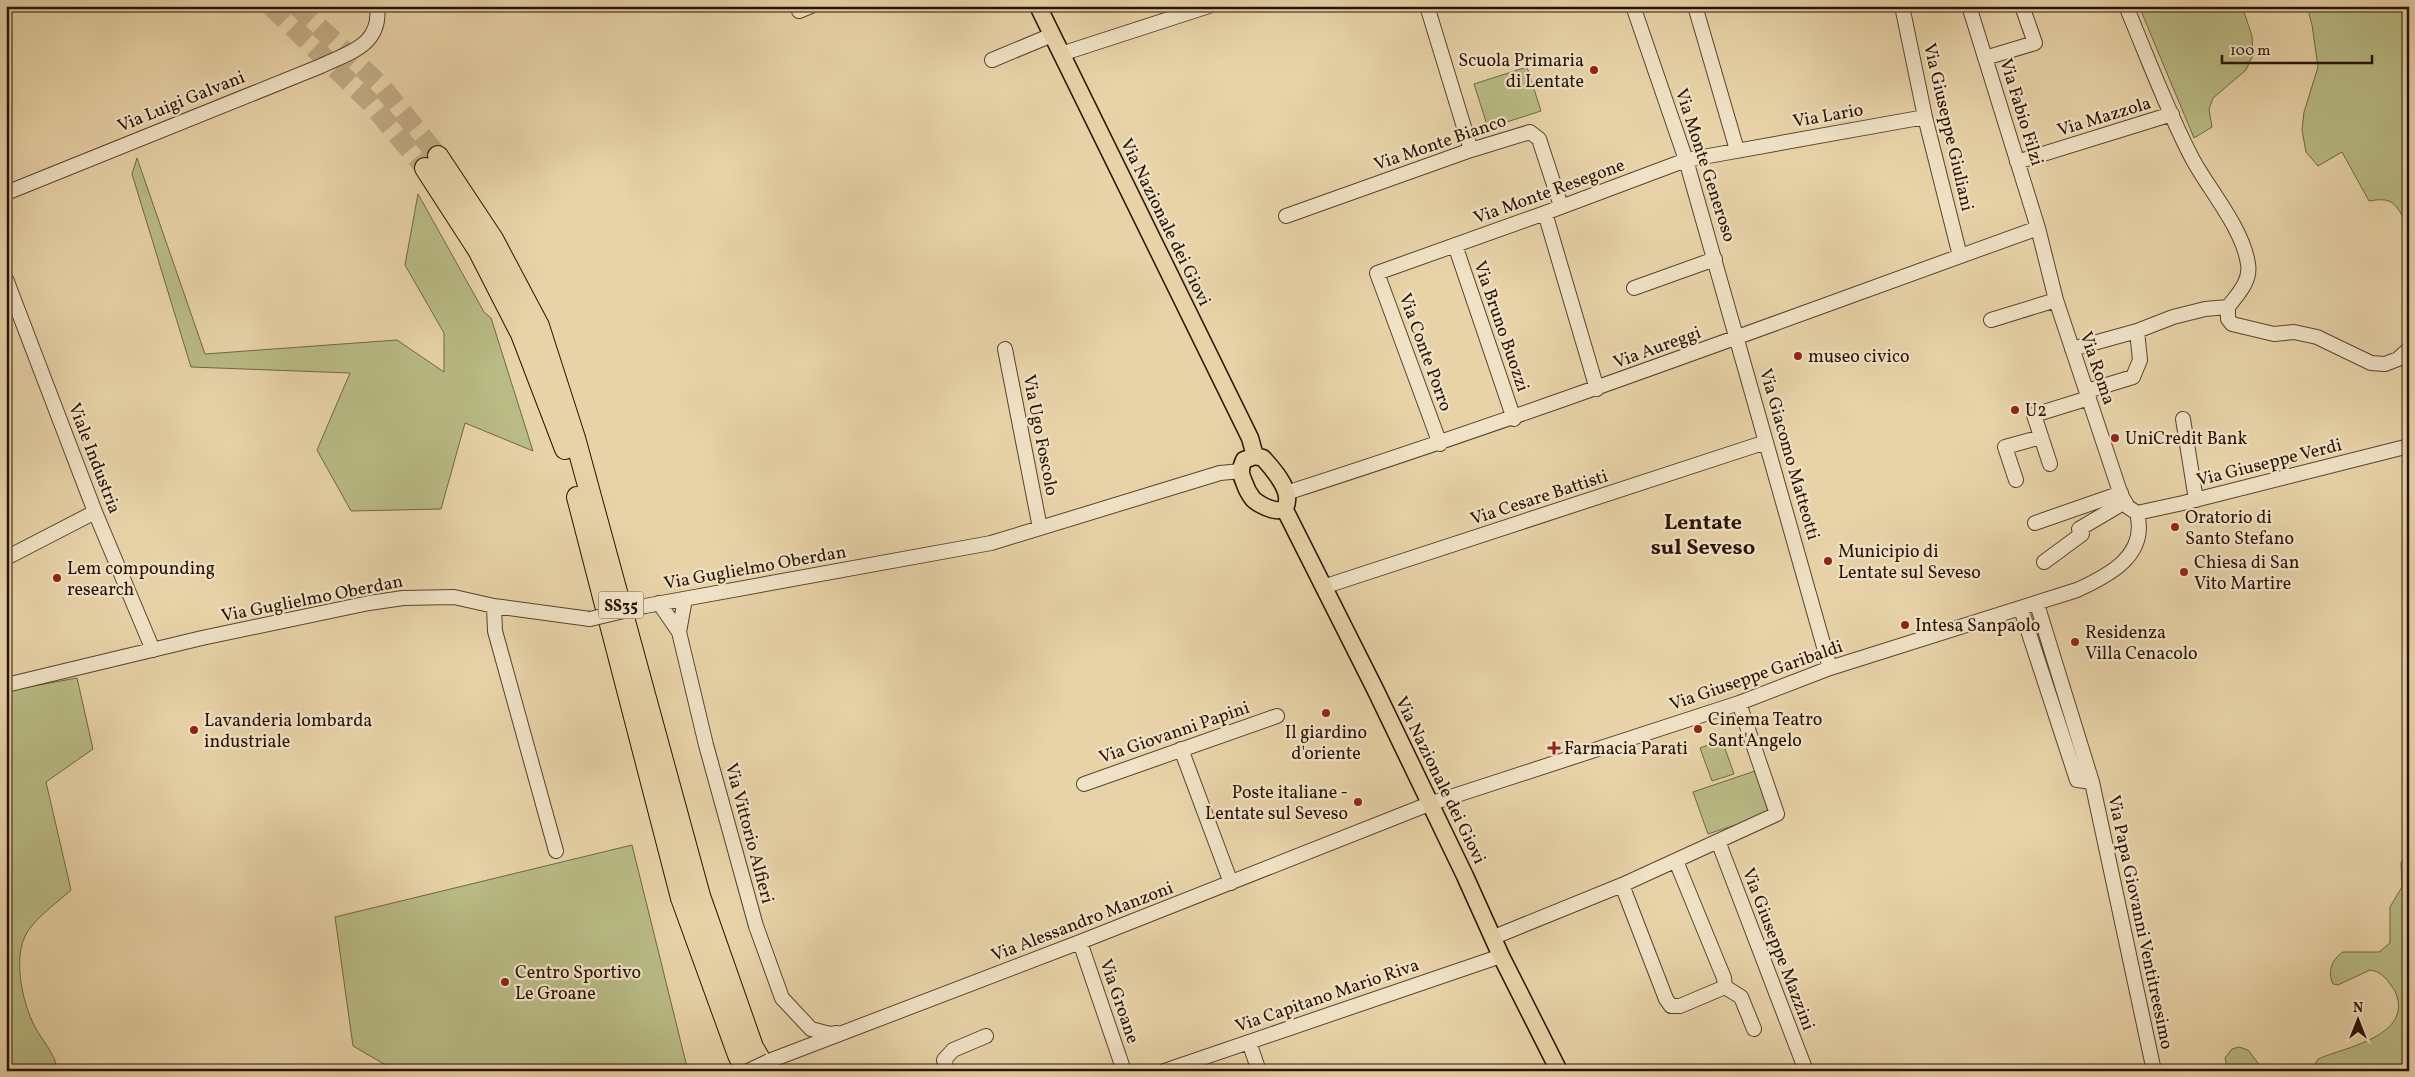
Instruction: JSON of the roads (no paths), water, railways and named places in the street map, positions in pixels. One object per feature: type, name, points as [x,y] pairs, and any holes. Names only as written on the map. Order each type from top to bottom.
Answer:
[{"type":"highway","name":"SS35","points":[[747,1071],[738,1055],[681,898],[563,441],[521,334],[432,162],[493,240],[539,326],[575,438],[700,896],[754,1047],[768,1066]]},
{"type":"main road","name":"Via Nazionale dei Giovi","points":[[1038,6],[1250,438],[1255,456],[1263,458],[1270,465],[1323,587],[1558,1071]]},
{"type":"main road","points":[[1255,456],[1244,460],[1241,471],[1247,490],[1253,499],[1273,510],[1285,501]]},
{"type":"street","name":"Via Luigi Galvani","points":[[6,193],[321,66],[368,41],[374,33],[377,22],[377,6]]},
{"type":"street","points":[[1061,54],[1209,6]]},
{"type":"street","points":[[1427,6],[1471,150]]},
{"type":"street","name":"Via Monte Generoso","points":[[1633,6],[1686,160],[1738,337]]},
{"type":"street","points":[[1695,6],[1737,150]]},
{"type":"street","name":"Via Giuseppe Giuliani","points":[[1902,6],[1925,117],[1960,256]]},
{"type":"street","name":"Via Fabio Filzi","points":[[1969,6],[2038,228]]},
{"type":"street","points":[[1985,58],[2034,43],[2022,6]]},
{"type":"street","points":[[2126,6],[2193,160],[2233,223],[2248,263],[2249,275],[2245,284],[2228,307],[2228,318],[2232,324],[2274,334],[2294,332],[2317,337],[2371,363],[2385,364],[2398,359],[2409,349]]},
{"type":"street","points":[[992,60],[1052,35]]},
{"type":"street","name":"Via Mazzola","points":[[2017,162],[2172,114]]},
{"type":"street","name":"Via Lario","points":[[1737,150],[1925,117]]},
{"type":"street","name":"Via Monte Bianco","points":[[1286,216],[1471,150],[1530,132],[1539,139],[1561,206]]},
{"type":"street","name":"Via Monte Resegone","points":[[1377,273],[1686,160],[1737,150]]},
{"type":"street","points":[[1545,213],[1598,389]]},
{"type":"street","name":"Via Aureggi","points":[[1285,501],[2038,228]]},
{"type":"street","name":"Via Roma","points":[[2038,228],[2056,300],[2122,497]]},
{"type":"street","name":"Via Bruno Buozzi","points":[[1455,246],[1514,418]]},
{"type":"street","points":[[1634,288],[1715,259]]},
{"type":"street","name":"Via Conte Porro","points":[[1377,273],[1440,444]]},
{"type":"street","name":"Viale Industria","points":[[6,279],[95,512],[153,650]]},
{"type":"street","points":[[1991,320],[2056,300]]},
{"type":"street","points":[[2072,349],[2137,331],[2173,317],[2205,309],[2228,307]]},
{"type":"street","points":[[2050,464],[2034,415],[2086,390],[2133,377],[2140,360],[2137,331]]},
{"type":"street","name":"Via Giacomo Matteotti","points":[[1738,337],[1830,668]]},
{"type":"street","name":"Via Ugo Foscolo","points":[[1005,350],[1040,528]]},
{"type":"street","points":[[2182,419],[2196,500]]},
{"type":"street","points":[[2016,480],[2005,447],[2042,437]]},
{"type":"street","name":"Via Cesare Battisti","points":[[1323,587],[1766,442]]},
{"type":"street","name":"Via Giuseppe Verdi","points":[[2137,513],[2409,446]]},
{"type":"street","name":"Via Guglielmo Oberdan","points":[[6,685],[153,650],[369,603],[403,598],[454,597],[494,606],[590,619],[652,605],[991,543],[1220,473],[1241,471]]},
{"type":"street","points":[[2122,497],[2137,513]]},
{"type":"street","points":[[2035,523],[2122,497]]},
{"type":"street","points":[[2044,562],[2082,534],[2078,529],[2122,497]]},
{"type":"street","points":[[6,558],[95,512]]},
{"type":"street","name":"Via Giuseppe Garibaldi","points":[[1429,804],[1740,703],[1830,668],[2037,604],[2095,581],[2115,569],[2131,553],[2140,533],[2137,513]]},
{"type":"street","points":[[679,632],[685,599]]},
{"type":"street","name":"Via Papa Giovanni Ventitreesimo","points":[[2037,604],[2092,782],[2154,1071]]},
{"type":"street","name":"Via Vittorio Alfieri","points":[[652,605],[679,632],[709,754],[756,926],[782,998],[811,1029],[830,1034],[848,1032]]},
{"type":"street","points":[[494,606],[495,631],[556,851]]},
{"type":"street","name":"Via Papa Giovanni Ventitreesimo","points":[[2021,609],[2077,780],[2092,782]]},
{"type":"street","points":[[1494,937],[1622,885],[1777,814],[1740,703]]},
{"type":"street","name":"Via Giovanni Papini","points":[[1084,784],[1277,716]]},
{"type":"street","points":[[1181,749],[1231,883]]},
{"type":"street","name":"Via Alessandro Manzoni","points":[[747,1071],[768,1066],[848,1032],[1429,804]]},
{"type":"street","name":"Via Giuseppe Mazzini","points":[[1718,841],[1806,1071]]},
{"type":"street","points":[[1676,861],[1724,978],[1725,987]]},
{"type":"street","points":[[1622,885],[1666,999],[1671,1006],[1680,1006],[1725,987]]},
{"type":"street","name":"Via Groane","points":[[1080,942],[1124,1071]]},
{"type":"street","name":"Via Capitano Mario Riva","points":[[1164,1071],[1501,956]]},
{"type":"street","points":[[1725,987],[1741,997],[1754,1029]]},
{"type":"street","points":[[947,1071],[944,1060],[953,1050],[986,1036]]},
{"type":"street","points":[[1249,1042],[1259,1071]]},
{"type":"tunnel","points":[[271,6],[368,100],[425,168]]},
{"type":"tunnel","points":[[297,6],[380,85],[438,156]]},
{"type":"place","name":"Scuola Primaria di Lentate","points":[[1594,70]]},
{"type":"place","name":"museo civico","points":[[1798,356]]},
{"type":"place","name":"U2","points":[[2015,410]]},
{"type":"place","name":"UniCredit Bank","points":[[2115,438]]},
{"type":"place","name":"Oratorio di Santo Stefano","points":[[2175,527]]},
{"type":"place","name":"Municipio di Lentate sul Seveso","points":[[1828,561]]},
{"type":"place","name":"Chiesa di San Vito Martire","points":[[2184,572]]},
{"type":"place","name":"Lem compounding research","points":[[57,578]]},
{"type":"place","name":"Intesa Sanpaolo","points":[[1905,625]]},
{"type":"place","name":"Residenza Villa Cenacolo","points":[[2075,642]]},
{"type":"place","name":"Il giardino d'oriente","points":[[1326,713]]},
{"type":"place","name":"Cinema Teatro Sant'Angelo","points":[[1698,729]]},
{"type":"place","name":"Lavanderia lombarda industriale","points":[[194,730]]},
{"type":"place","name":"Farmacia Parati","points":[[1554,748]]},
{"type":"place","name":"Poste italiane - Lentate sul Seveso","points":[[1358,802]]},
{"type":"place","name":"Centro Sportivo Le Groane","points":[[505,982]]},
{"type":"district","name":"Lentate sul Seveso","points":[[1703,534]]}]
